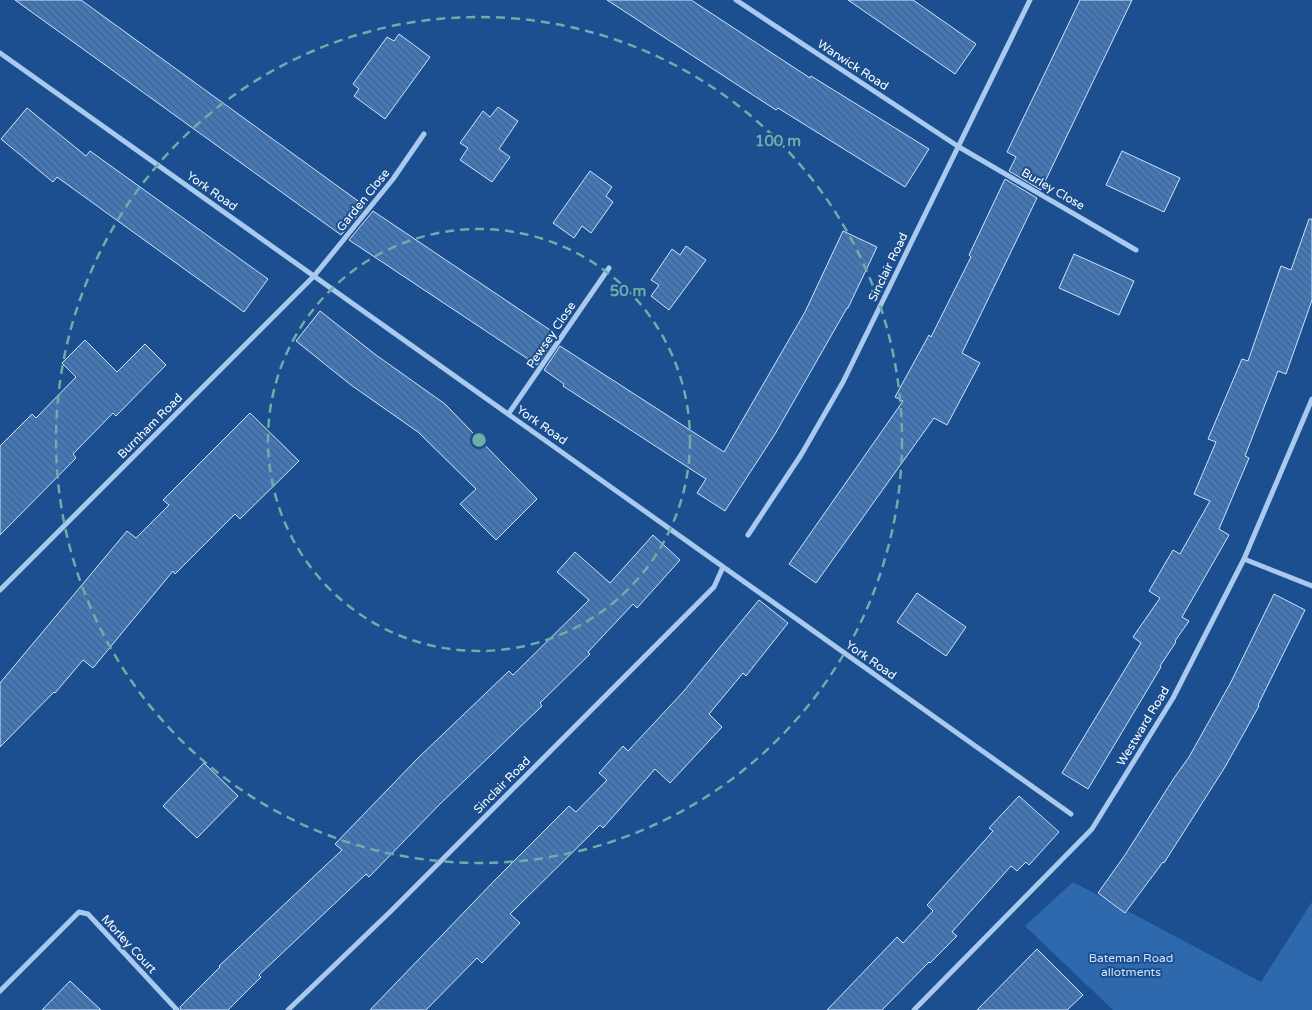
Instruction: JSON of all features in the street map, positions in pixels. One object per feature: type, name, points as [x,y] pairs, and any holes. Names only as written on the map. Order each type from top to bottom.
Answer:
[{"type":"street","name":"Warwick Road","points":[[736,0],[959,147]]},
{"type":"street","name":"Sinclair Road","points":[[748,535],[801,455],[843,382],[1030,0]]},
{"type":"street","name":"York Road","points":[[0,53],[1071,814]]},
{"type":"street","name":"Garden Close","points":[[314,276],[393,178],[424,134]]},
{"type":"street","name":"Burley Close","points":[[959,147],[1136,250]]},
{"type":"street","name":"Pewsey Close","points":[[509,414],[609,268]]},
{"type":"street","name":"Burnham Road","points":[[0,590],[314,276]]},
{"type":"street","name":"Westward Road","points":[[914,1010],[1092,829],[1173,698],[1244,559],[1312,399]]},
{"type":"street","points":[[1244,559],[1312,586]]},
{"type":"street","name":"Sinclair Road","points":[[288,1010],[392,910],[714,587],[723,567]]},
{"type":"street","name":"Morley Court","points":[[0,991],[79,912],[88,914],[178,1010]]},
{"type":"green space","name":"Bateman Road allotments","points":[[1073,882],[1261,982],[1312,902],[1312,1010],[1113,1010],[1025,926]]},
{"type":"building","points":[[15,0],[81,0],[365,206],[341,235]]},
{"type":"building","points":[[607,0],[691,0],[810,78],[811,76],[929,149],[905,187],[778,108],[776,110]]},
{"type":"building","points":[[848,0],[913,0],[976,44],[955,74]]},
{"type":"building","points":[[1080,0],[1132,0],[1041,190],[1009,171],[1016,157],[1007,152]]},
{"type":"building","points":[[399,34],[430,57],[385,119],[354,96],[359,89],[353,84],[387,37],[394,41]]},
{"type":"building","points":[[498,107],[518,121],[499,149],[510,157],[492,182],[460,160],[468,148],[460,143],[483,111],[490,117]]},
{"type":"building","points":[[27,108],[86,156],[90,151],[268,279],[244,312],[57,177],[53,182],[1,139]]},
{"type":"building","points":[[1122,151],[1180,178],[1164,212],[1106,185]]},
{"type":"building","points":[[590,171],[612,187],[606,196],[613,202],[591,233],[582,226],[574,238],[553,223]]},
{"type":"building","points":[[1005,179],[1037,198],[962,353],[980,363],[947,425],[934,418],[816,583],[789,564],[903,401],[895,397],[929,335],[931,337],[971,257],[969,255]]},
{"type":"building","points":[[373,211],[553,332],[548,338],[553,341],[537,365],[349,240]]},
{"type":"building","points":[[1309,219],[1312,219],[1312,300],[1286,374],[1278,371],[1245,456],[1249,458],[1219,529],[1229,535],[1182,617],[1189,621],[1175,641],[1088,789],[1062,773],[1141,643],[1133,637],[1160,598],[1149,591],[1173,550],[1180,554],[1210,501],[1194,494],[1216,442],[1208,439],[1242,359],[1248,361],[1281,266],[1291,270]]},
{"type":"building","points":[[843,231],[877,247],[848,308],[775,434],[725,511],[697,493],[706,479],[563,386],[564,384],[544,370],[560,346],[724,452],[805,312]]},
{"type":"building","points":[[686,246],[706,260],[669,310],[651,296],[659,285],[651,280],[672,249],[680,255]]},
{"type":"building","points":[[1074,254],[1134,281],[1119,315],[1059,288]]},
{"type":"building","points":[[320,311],[376,355],[445,404],[537,499],[496,540],[460,504],[476,489],[418,432],[351,385],[296,341]]},
{"type":"building","points":[[85,340],[117,372],[145,344],[166,365],[116,416],[113,413],[73,454],[76,458],[0,535],[0,446],[32,414],[36,418],[76,377],[62,363]]},
{"type":"building","points":[[250,413],[299,461],[240,519],[235,514],[175,574],[173,571],[93,668],[83,660],[55,693],[0,747],[0,683],[127,531],[136,538],[169,505],[163,500]]},
{"type":"building","points":[[653,535],[680,560],[637,608],[633,604],[588,652],[590,654],[540,703],[542,706],[439,805],[369,877],[366,874],[259,975],[261,977],[228,1010],[181,1010],[180,1007],[219,966],[342,850],[335,844],[418,758],[509,671],[513,675],[589,600],[557,572],[575,552],[610,583]]},
{"type":"building","points":[[917,593],[966,627],[946,656],[897,622]]},
{"type":"building","points":[[1274,594],[1305,610],[1259,706],[1225,767],[1164,863],[1125,913],[1098,893],[1189,757],[1231,682]]},
{"type":"building","points":[[759,600],[788,623],[746,676],[743,673],[709,714],[722,727],[670,783],[655,769],[603,828],[600,825],[510,914],[520,923],[482,963],[477,958],[426,1010],[370,1010],[569,806],[576,812],[607,780],[599,773],[623,746],[628,751],[683,692]]},
{"type":"building","points":[[204,763],[238,796],[197,838],[163,806]]},
{"type":"building","points":[[1019,796],[1059,832],[1029,865],[1026,862],[1017,871],[1011,866],[952,932],[957,936],[882,1010],[827,1010],[897,937],[903,943],[933,911],[927,905],[993,831],[989,828]]},
{"type":"building","points":[[1037,949],[1083,995],[1067,1010],[977,1010]]},
{"type":"building","points":[[70,981],[101,1010],[42,1010]]}]
